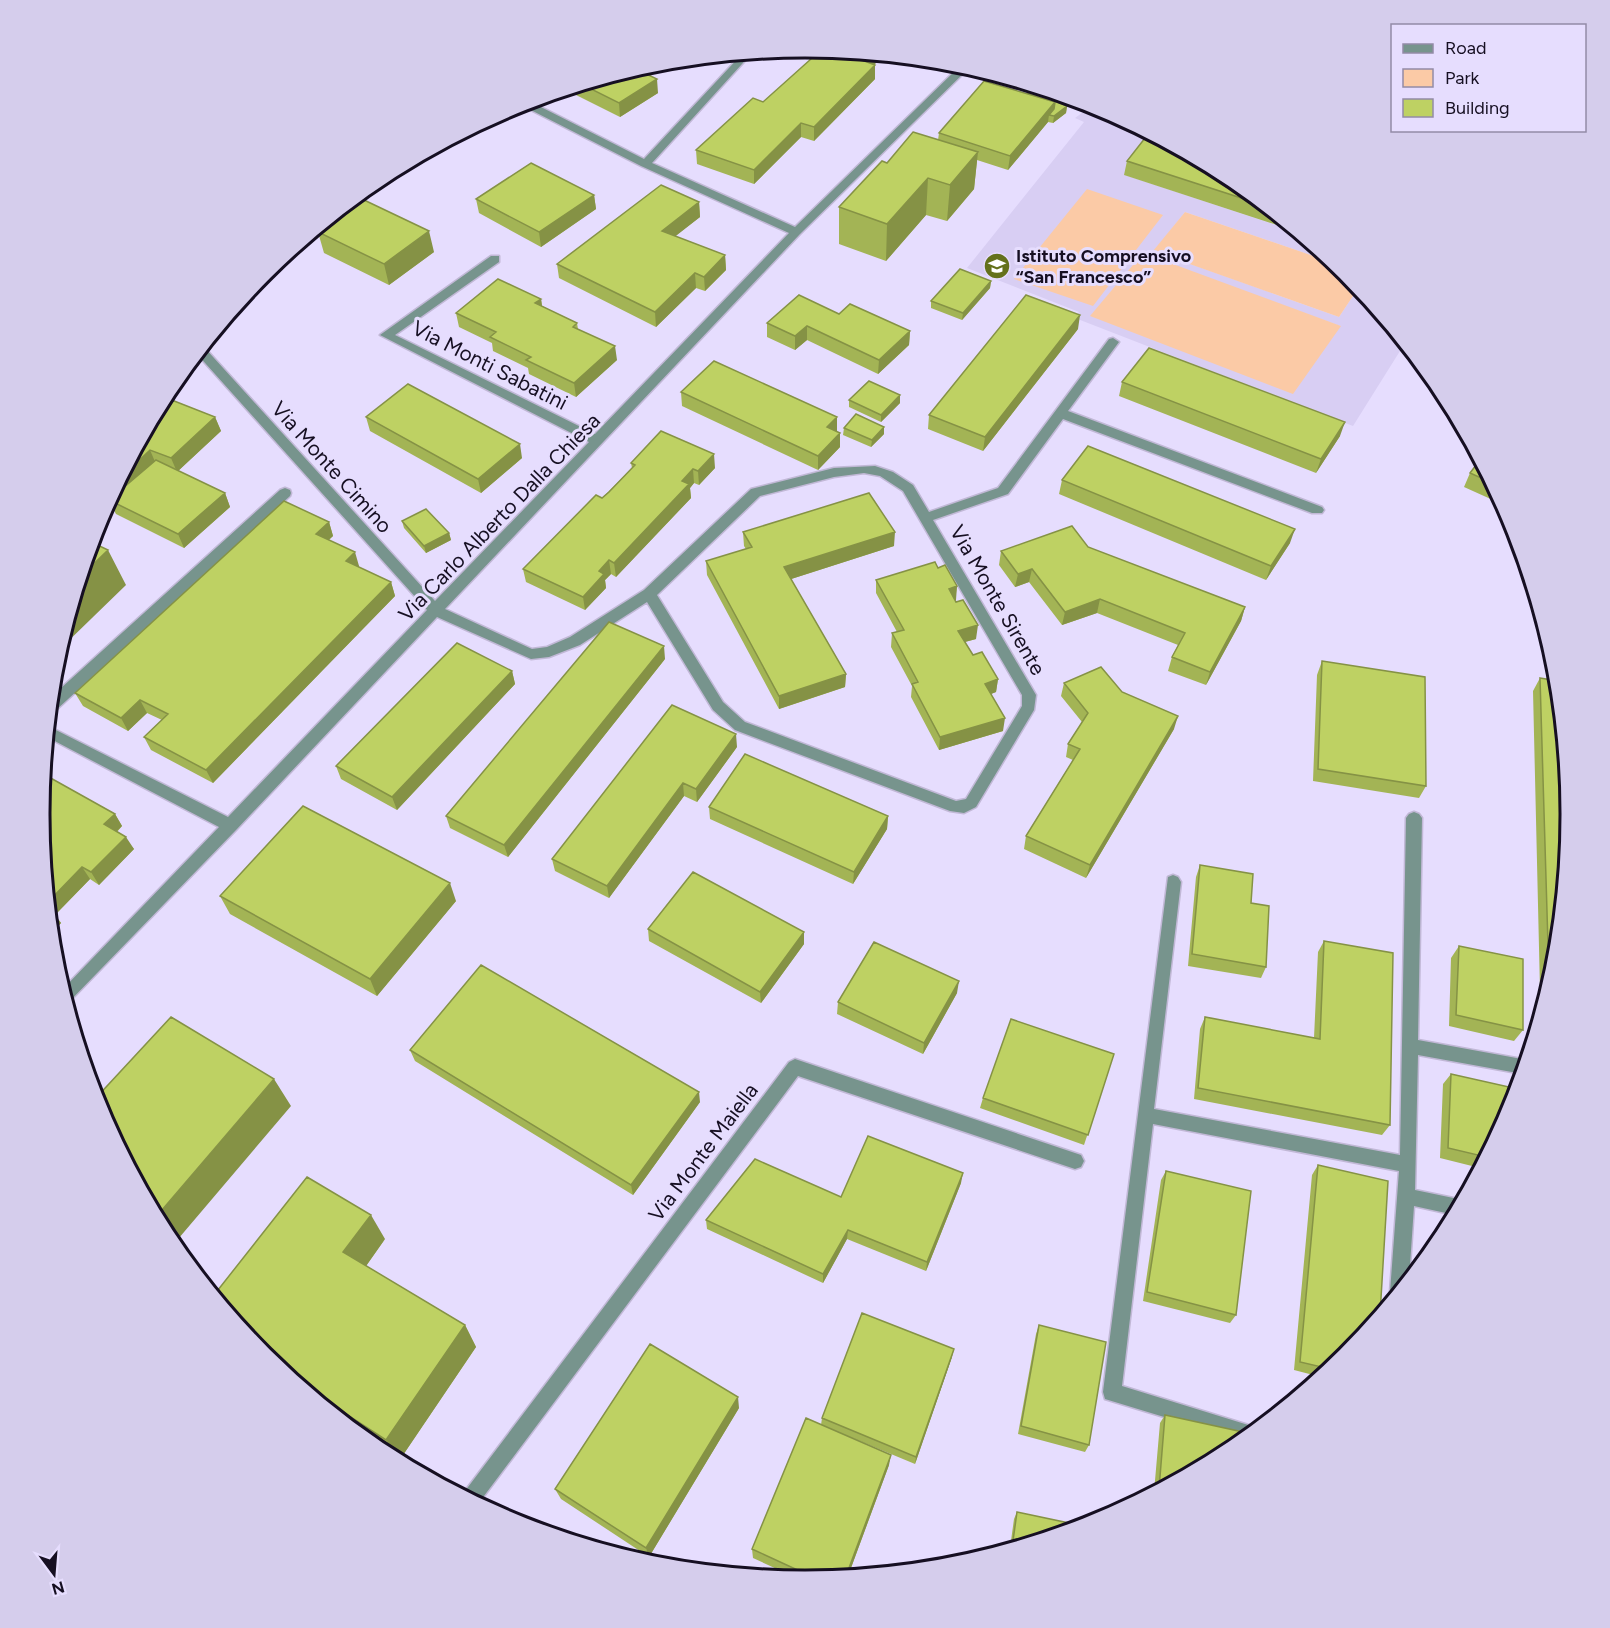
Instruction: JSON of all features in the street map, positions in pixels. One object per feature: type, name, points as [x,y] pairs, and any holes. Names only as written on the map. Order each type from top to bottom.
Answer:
[{"type":"street","points":[[645,165],[740,62]]},
{"type":"street","name":"Via Carlo Alberto Dalla Chiesa","points":[[71,992],[796,232],[958,74]]},
{"type":"street","points":[[535,109],[645,165],[796,232]]},
{"type":"street","name":"Via Monti Sabatini","points":[[495,260],[386,334],[598,441]]},
{"type":"street","points":[[926,518],[1003,491],[1113,342]]},
{"type":"street","name":"Via Monte Cimino","points":[[205,355],[436,611]]},
{"type":"street","points":[[1060,413],[1317,510]]},
{"type":"street","name":"Via Monte Sirente","points":[[436,611],[531,654],[549,652],[575,641],[649,594],[756,492],[858,468],[875,470],[896,478],[908,488],[1030,700],[1029,706],[971,803],[964,807],[955,807],[740,726],[718,706],[649,594]]},
{"type":"street","points":[[59,699],[285,493]]},
{"type":"street","points":[[54,735],[231,826]]},
{"type":"street","points":[[1400,1279],[1408,1165],[1414,818]]},
{"type":"street","points":[[1173,882],[1112,1392],[1240,1431]]},
{"type":"street","points":[[1410,1046],[1517,1065]]},
{"type":"street","name":"Via Monte Maiella","points":[[474,1493],[795,1067],[1075,1161]]},
{"type":"street","points":[[1144,1115],[1408,1165]]},
{"type":"street","points":[[1406,1196],[1451,1205]]},
{"type":"shaded area","points":[[1083,112],[1151,142],[1125,175],[1278,226],[1314,256],[1185,212],[1154,251],[1339,317],[1353,295],[1373,316],[1401,350],[1353,426],[1075,318],[1079,312],[967,268],[1084,122],[1075,118]],"holes":[[[1142,254],[1340,326],[1091,316]]]},
{"type":"green space","points":[[1087,189],[1163,215],[1093,306],[1014,279]]},
{"type":"green space","points":[[1185,212],[1314,256],[1353,295],[1339,317],[1153,251]]},
{"type":"green space","points":[[1143,253],[1341,326],[1293,394],[1090,316]]},
{"type":"building","points":[[812,58],[864,61],[875,65],[814,127],[801,123],[754,170],[696,150],[753,98],[763,102]]},
{"type":"building","points":[[649,75],[657,79],[619,103],[592,89]]},
{"type":"building","points":[[984,81],[1055,102],[1010,156],[939,133]]},
{"type":"building","points":[[1029,93],[1067,106],[1054,116],[1049,115],[1054,109],[1055,102]]},
{"type":"building","points":[[913,132],[978,152],[950,185],[928,178],[887,224],[839,207],[882,161],[887,163]]},
{"type":"building","points":[[1144,139],[1183,160],[1242,198],[1127,161]]},
{"type":"building","points":[[531,163],[594,195],[539,232],[476,199]]},
{"type":"building","points":[[661,185],[699,202],[662,231],[725,255],[704,277],[695,273],[655,312],[557,264]]},
{"type":"building","points":[[365,200],[429,231],[384,264],[322,234]]},
{"type":"building","points":[[960,269],[991,281],[963,313],[931,301]]},
{"type":"building","points":[[498,279],[541,299],[535,303],[577,323],[573,327],[615,346],[574,383],[526,360],[531,357],[490,337],[496,332],[456,313]]},
{"type":"building","points":[[799,295],[839,314],[850,304],[910,331],[879,360],[807,326],[795,336],[767,323]]},
{"type":"building","points":[[1026,295],[1080,315],[985,437],[929,415]]},
{"type":"building","points":[[1149,348],[1345,422],[1321,459],[1122,382]]},
{"type":"building","points":[[714,361],[837,417],[827,427],[840,433],[818,456],[681,392]]},
{"type":"building","points":[[869,381],[900,395],[881,415],[849,400]]},
{"type":"building","points":[[408,384],[520,444],[478,479],[366,417]]},
{"type":"building","points":[[173,401],[215,417],[171,458],[150,450],[136,463]]},
{"type":"building","points":[[856,414],[884,427],[872,440],[844,428]]},
{"type":"building","points":[[661,431],[714,454],[698,471],[693,469],[682,481],[689,484],[614,563],[609,560],[599,571],[604,574],[583,597],[523,569],[596,495],[602,498],[609,492],[635,465],[631,463]]},
{"type":"building","points":[[1088,446],[1295,529],[1271,566],[1062,480]]},
{"type":"building","points":[[156,460],[225,493],[178,534],[116,504],[124,488]]},
{"type":"building","points":[[1475,466],[1482,479],[1470,473]]},
{"type":"building","points":[[869,493],[895,532],[784,567],[846,674],[779,696],[706,561],[752,547],[743,532]]},
{"type":"building","points":[[284,501],[329,522],[316,534],[355,552],[346,561],[391,582],[206,770],[144,737],[168,714],[140,700],[121,718],[75,693]]},
{"type":"building","points":[[426,509],[449,533],[424,546],[402,521]]},
{"type":"building","points":[[1072,526],[1088,547],[1245,607],[1210,672],[1172,657],[1185,633],[1100,599],[1065,612],[1032,569],[1018,574],[1001,551]]},
{"type":"building","points":[[99,546],[108,550],[92,565]]},
{"type":"building","points":[[935,562],[938,568],[945,565],[957,586],[949,589],[956,602],[963,600],[978,625],[958,631],[973,655],[982,652],[998,679],[985,684],[1005,718],[940,737],[912,684],[918,682],[892,633],[904,630],[876,580]]},
{"type":"building","points":[[609,622],[664,646],[504,845],[446,816]]},
{"type":"building","points":[[457,643],[512,671],[392,797],[336,766]]},
{"type":"building","points":[[1322,661],[1425,677],[1426,786],[1318,769]]},
{"type":"building","points":[[1101,667],[1122,692],[1178,716],[1090,865],[1026,836],[1080,749],[1068,744],[1088,713],[1064,683]]},
{"type":"building","points":[[1540,678],[1548,679],[1559,765],[1559,863],[1548,948]]},
{"type":"building","points":[[672,705],[736,734],[696,789],[683,783],[607,886],[552,859]]},
{"type":"building","points":[[745,754],[888,816],[854,872],[709,807]]},
{"type":"building","points":[[51,778],[115,814],[104,824],[126,837],[91,872],[82,867],[54,896],[51,863]]},
{"type":"building","points":[[303,806],[450,883],[370,979],[220,896]]},
{"type":"building","points":[[1200,865],[1253,874],[1251,903],[1269,906],[1266,967],[1192,954]]},
{"type":"building","points":[[693,872],[804,932],[760,992],[648,929]]},
{"type":"building","points":[[1324,941],[1393,953],[1390,1125],[1198,1088],[1205,1017],[1320,1039]]},
{"type":"building","points":[[874,942],[959,981],[924,1043],[838,1002]]},
{"type":"building","points":[[1459,946],[1523,959],[1523,1030],[1456,1015]]},
{"type":"building","points":[[481,965],[699,1092],[631,1185],[410,1050]]},
{"type":"building","points":[[171,1017],[274,1079],[162,1210],[127,1148],[103,1091]]},
{"type":"building","points":[[1011,1019],[1114,1054],[1088,1135],[983,1098]]},
{"type":"building","points":[[1451,1074],[1509,1087],[1479,1155],[1448,1148]]},
{"type":"building","points":[[868,1136],[963,1173],[927,1262],[848,1230],[823,1274],[706,1220],[755,1159],[841,1197]]},
{"type":"building","points":[[1318,1165],[1388,1181],[1381,1303],[1319,1367],[1300,1362]]},
{"type":"building","points":[[1166,1171],[1251,1191],[1236,1315],[1147,1292]]},
{"type":"building","points":[[307,1177],[371,1215],[343,1252],[465,1325],[386,1440],[345,1413],[307,1382],[271,1348],[218,1289]]},
{"type":"building","points":[[862,1313],[954,1349],[916,1457],[822,1418]]},
{"type":"building","points":[[1039,1325],[1106,1342],[1089,1445],[1021,1426]]},
{"type":"building","points":[[650,1344],[738,1397],[646,1548],[555,1489]]},
{"type":"building","points":[[1165,1415],[1240,1431],[1183,1468],[1160,1481]]},
{"type":"building","points":[[806,1418],[891,1455],[849,1568],[797,1570],[752,1549]]},
{"type":"building","points":[[1017,1512],[1066,1522],[1048,1529],[1013,1540]]},
{"type":"place","name":"Istituto Comprensivo “San Francesco”","points":[[997,266]]}]
